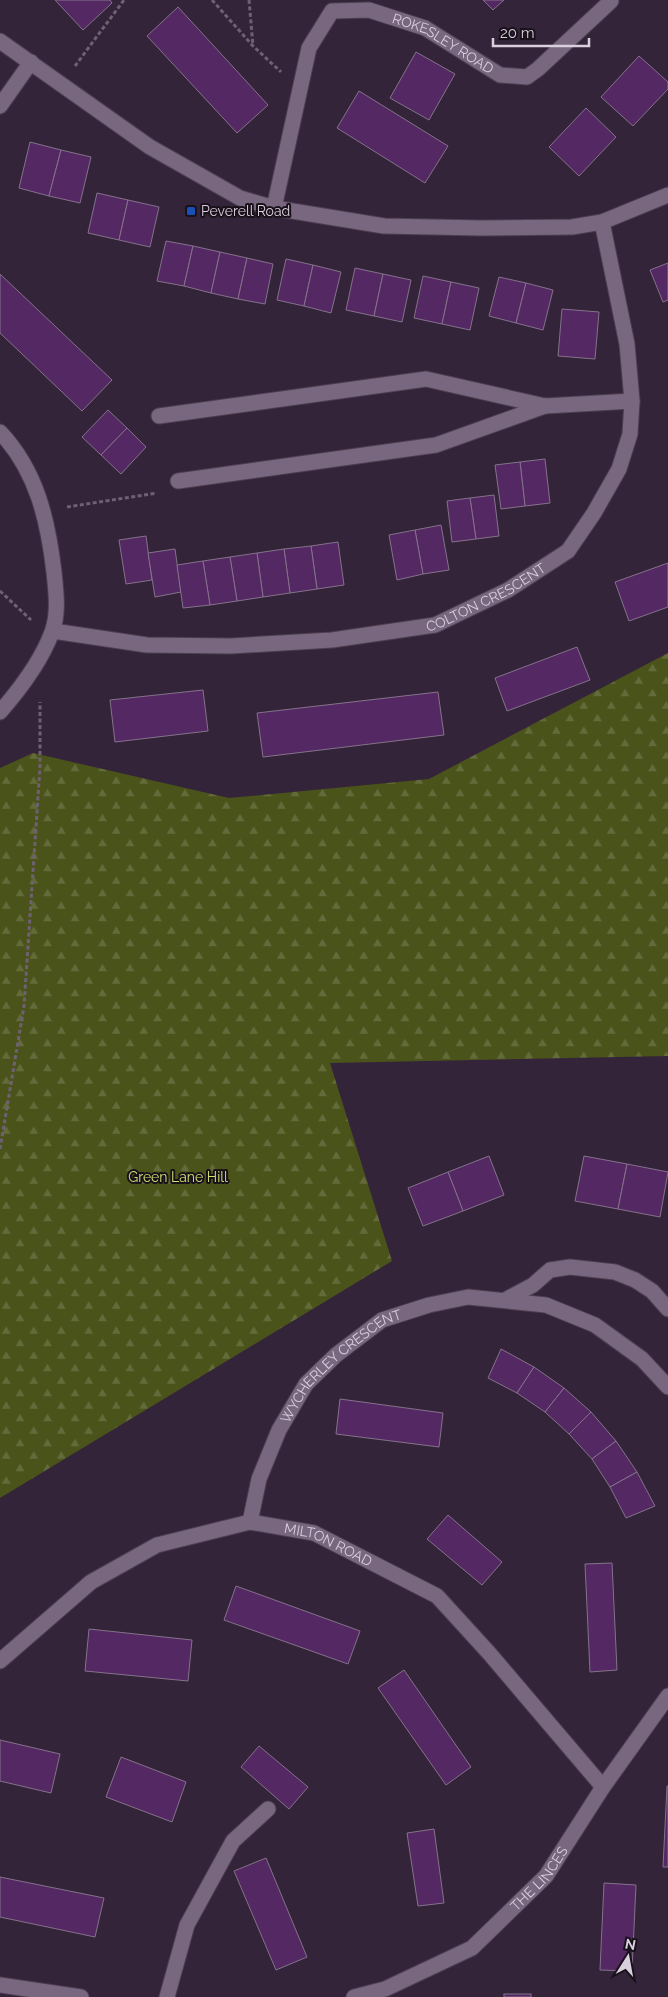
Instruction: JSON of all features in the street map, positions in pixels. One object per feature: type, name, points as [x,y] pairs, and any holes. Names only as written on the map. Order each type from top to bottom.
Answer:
[{"type":"street","name":"ROKESLEY ROAD","points":[[274,208],[309,48],[332,11],[369,10],[425,28],[500,75],[527,77],[538,69],[610,1]]},
{"type":"street","points":[[0,41],[150,148],[240,198],[274,208],[384,226],[572,227],[602,222],[668,195]]},
{"type":"street","points":[[0,106],[31,62]]},
{"type":"street","name":"COLTON CRESCENT","points":[[51,634],[147,644],[231,646],[332,640],[435,624],[508,590],[568,551],[594,513],[619,469],[630,434],[632,401],[626,344],[602,222]]},
{"type":"street","points":[[160,416],[426,379],[545,406],[632,401]]},
{"type":"street","points":[[178,481],[436,445],[545,406]]},
{"type":"street","points":[[0,432],[12,445],[34,482],[44,511],[57,603],[51,634],[36,666],[0,712]]},
{"type":"street","points":[[505,1300],[532,1286],[550,1270],[570,1267],[615,1272],[635,1280],[652,1291],[668,1309]]},
{"type":"street","name":"WYCHERLEY CRESCENT","points":[[250,1522],[259,1479],[279,1430],[306,1384],[336,1355],[382,1320],[468,1297],[546,1305],[595,1325],[642,1359],[668,1387]]},
{"type":"street","name":"MILTON ROAD","points":[[0,1661],[91,1582],[157,1545],[250,1522],[314,1533],[437,1596],[489,1653],[603,1787]]},
{"type":"street","name":"THE LINCES","points":[[354,1997],[385,1990],[472,1948],[546,1876],[603,1787],[668,1696]]},
{"type":"street","points":[[167,1997],[187,1925],[233,1840],[268,1809]]},
{"type":"street","points":[[0,1985],[81,1997]]},
{"type":"path","points":[[61,85],[124,0]]},
{"type":"path","points":[[212,0],[253,46],[278,70],[300,84]]},
{"type":"path","points":[[249,0],[253,46]]},
{"type":"path","points":[[44,511],[168,491],[178,481]]},
{"type":"path","points":[[0,591],[51,634]]},
{"type":"path","points":[[0,1149],[24,1006],[42,712],[36,666]]},
{"type":"green space","name":"Green Lane Hill","points":[[668,653],[668,1056],[330,1063],[392,1261],[0,1498],[0,768],[33,753],[229,798],[429,779]]},
{"type":"building","points":[[55,0],[110,0],[112,3],[83,30]]},
{"type":"building","points":[[483,0],[504,0],[493,10]]},
{"type":"building","points":[[178,7],[268,105],[237,133],[147,36]]},
{"type":"building","points":[[416,52],[455,74],[429,120],[390,98]]},
{"type":"building","points":[[639,56],[668,82],[668,89],[633,126],[601,97]]},
{"type":"building","points":[[359,91],[448,146],[425,183],[337,128]]},
{"type":"building","points":[[586,108],[616,137],[579,176],[549,147]]},
{"type":"building","points":[[30,142],[61,150],[49,196],[19,188]]},
{"type":"building","points":[[61,150],[91,157],[80,203],[49,196]]},
{"type":"building","points":[[97,193],[128,200],[119,240],[88,233]]},
{"type":"building","points":[[128,200],[159,207],[150,247],[119,240]]},
{"type":"building","points":[[166,241],[193,246],[184,286],[157,281]]},
{"type":"building","points":[[193,246],[220,252],[211,293],[184,286]]},
{"type":"building","points":[[220,252],[247,258],[238,299],[211,293]]},
{"type":"building","points":[[247,258],[273,264],[265,304],[238,299]]},
{"type":"building","points":[[286,259],[313,265],[304,306],[277,300]]},
{"type":"building","points":[[668,263],[668,300],[663,302],[650,270]]},
{"type":"building","points":[[313,265],[341,272],[331,313],[304,306]]},
{"type":"building","points":[[355,268],[383,274],[374,316],[346,310]]},
{"type":"building","points":[[0,274],[112,380],[82,411],[0,333]]},
{"type":"building","points":[[383,274],[411,280],[402,322],[374,316]]},
{"type":"building","points":[[423,276],[451,282],[442,324],[414,318]]},
{"type":"building","points":[[499,277],[526,283],[516,323],[489,316]]},
{"type":"building","points":[[451,282],[479,288],[470,330],[442,324]]},
{"type":"building","points":[[526,283],[553,290],[543,330],[516,323]]},
{"type":"building","points":[[562,309],[599,312],[595,359],[558,356]]},
{"type":"building","points":[[108,410],[127,428],[101,455],[82,437]]},
{"type":"building","points":[[127,428],[146,447],[121,474],[101,455]]},
{"type":"building","points":[[545,459],[550,503],[525,506],[520,462]]},
{"type":"building","points":[[520,462],[525,506],[501,509],[495,465]]},
{"type":"building","points":[[494,495],[499,536],[476,539],[470,498]]},
{"type":"building","points":[[470,498],[476,539],[452,542],[447,501]]},
{"type":"building","points":[[441,525],[449,570],[423,574],[415,530]]},
{"type":"building","points":[[415,530],[423,574],[397,580],[389,535]]},
{"type":"building","points":[[146,536],[152,580],[126,584],[119,540]]},
{"type":"building","points":[[338,542],[344,585],[317,589],[311,546]]},
{"type":"building","points":[[311,546],[317,589],[290,593],[284,549]]},
{"type":"building","points":[[175,549],[181,592],[155,597],[148,553]]},
{"type":"building","points":[[284,549],[290,593],[263,597],[257,553]]},
{"type":"building","points":[[257,553],[263,597],[237,601],[230,557]]},
{"type":"building","points":[[230,557],[237,601],[210,605],[203,561]]},
{"type":"building","points":[[203,561],[210,605],[183,608],[177,565]]},
{"type":"building","points":[[668,563],[668,607],[629,621],[615,582]]},
{"type":"building","points":[[577,647],[590,680],[507,711],[495,678]]},
{"type":"building","points":[[203,690],[208,731],[115,742],[110,700]]},
{"type":"building","points":[[438,692],[444,735],[263,757],[257,713]]},
{"type":"building","points":[[489,1156],[504,1195],[463,1211],[448,1172]]},
{"type":"building","points":[[584,1156],[627,1164],[618,1209],[575,1201]]},
{"type":"building","points":[[627,1164],[668,1172],[660,1217],[618,1209]]},
{"type":"building","points":[[448,1172],[463,1211],[423,1226],[408,1188]]},
{"type":"building","points":[[501,1349],[534,1367],[517,1393],[488,1378]]},
{"type":"building","points":[[534,1367],[564,1388],[545,1412],[517,1393]]},
{"type":"building","points":[[564,1388],[591,1412],[569,1434],[545,1412]]},
{"type":"building","points":[[340,1399],[443,1413],[439,1447],[336,1434]]},
{"type":"building","points":[[591,1412],[616,1441],[592,1459],[569,1434]]},
{"type":"building","points":[[616,1441],[637,1472],[610,1487],[592,1459]]},
{"type":"building","points":[[637,1472],[655,1506],[626,1518],[610,1487]]},
{"type":"building","points":[[448,1515],[502,1562],[482,1585],[427,1539]]},
{"type":"building","points":[[612,1563],[617,1670],[590,1672],[585,1564]]},
{"type":"building","points":[[236,1586],[360,1631],[348,1664],[224,1620]]},
{"type":"building","points":[[89,1629],[192,1640],[188,1681],[85,1671]]},
{"type":"building","points":[[404,1670],[471,1767],[446,1785],[378,1688]]},
{"type":"building","points":[[0,1740],[60,1754],[51,1793],[0,1781]]},
{"type":"building","points":[[259,1746],[308,1787],[289,1809],[241,1767]]},
{"type":"building","points":[[121,1757],[186,1782],[172,1822],[106,1797]]},
{"type":"building","points":[[667,1786],[668,1867],[663,1867]]},
{"type":"building","points":[[434,1829],[444,1903],[418,1906],[407,1833]]},
{"type":"building","points":[[266,1858],[307,1957],[276,1970],[234,1871]]},
{"type":"building","points":[[0,1877],[104,1898],[95,1937],[0,1917]]},
{"type":"building","points":[[604,1883],[636,1885],[632,1971],[600,1970]]},
{"type":"building","points":[[504,1994],[531,1994],[531,1997],[504,1997]]},
{"type":"place","name":"Peverell Road","points":[[191,211]]}]
